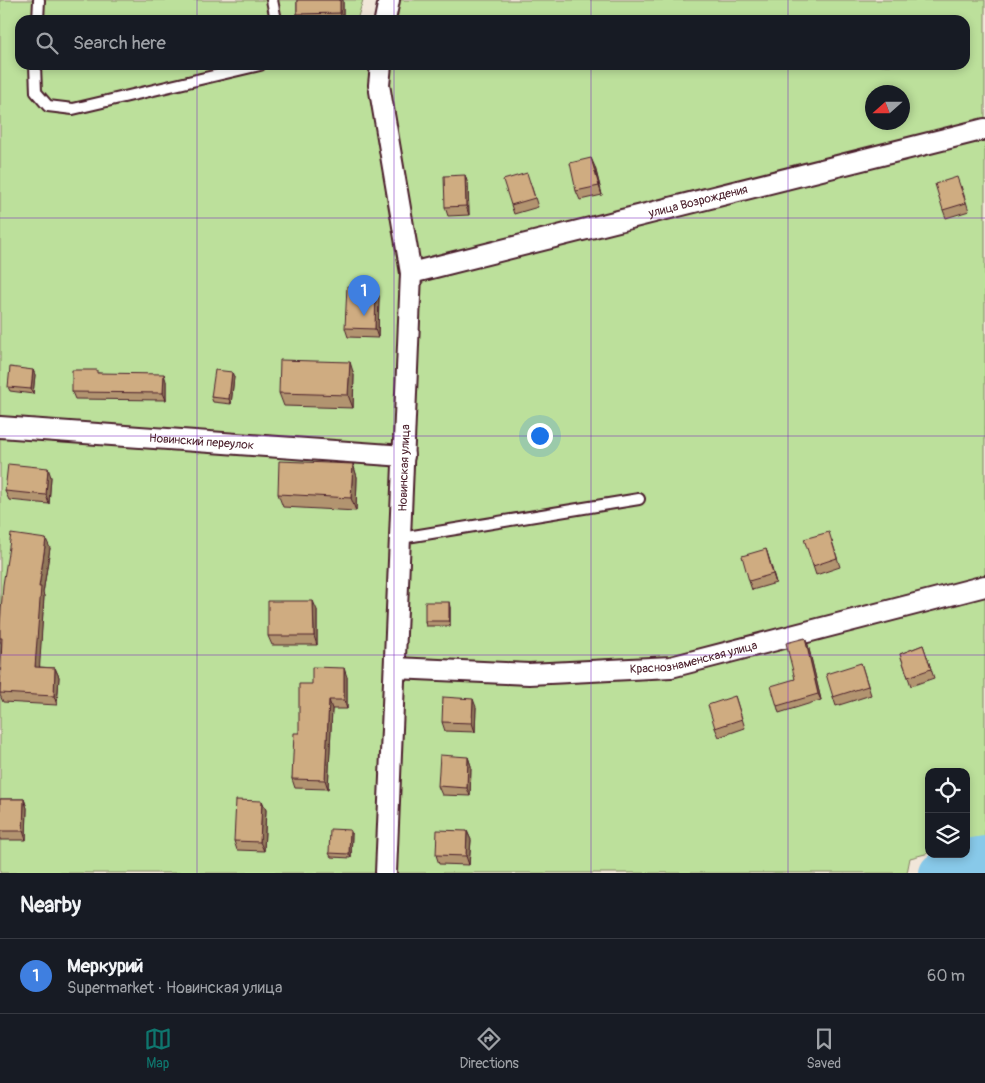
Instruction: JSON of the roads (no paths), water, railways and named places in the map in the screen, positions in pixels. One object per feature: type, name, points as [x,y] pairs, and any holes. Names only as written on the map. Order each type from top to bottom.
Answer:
[{"type":"street","points":[[386,15],[389,0]]},
{"type":"street","name":"Новинская улица","points":[[380,70],[379,85],[411,273],[386,873]]},
{"type":"street","name":"улица Возрождения","points":[[411,273],[985,129]]},
{"type":"street","name":"Новинский переулок","points":[[0,427],[404,456]]},
{"type":"street","name":"Краснознаменская улица","points":[[395,668],[529,674],[670,668],[985,586]]},
{"type":"lane","points":[[38,15],[39,0]]},
{"type":"lane","points":[[272,0],[275,15]]},
{"type":"lane","points":[[35,70],[36,92],[48,106],[73,109],[239,70]]},
{"type":"lane","points":[[401,538],[639,499]]},
{"type":"waterway","points":[[939,873],[961,860],[985,856]]},
{"type":"place","name":"Меркурий","points":[[364,316]]}]
